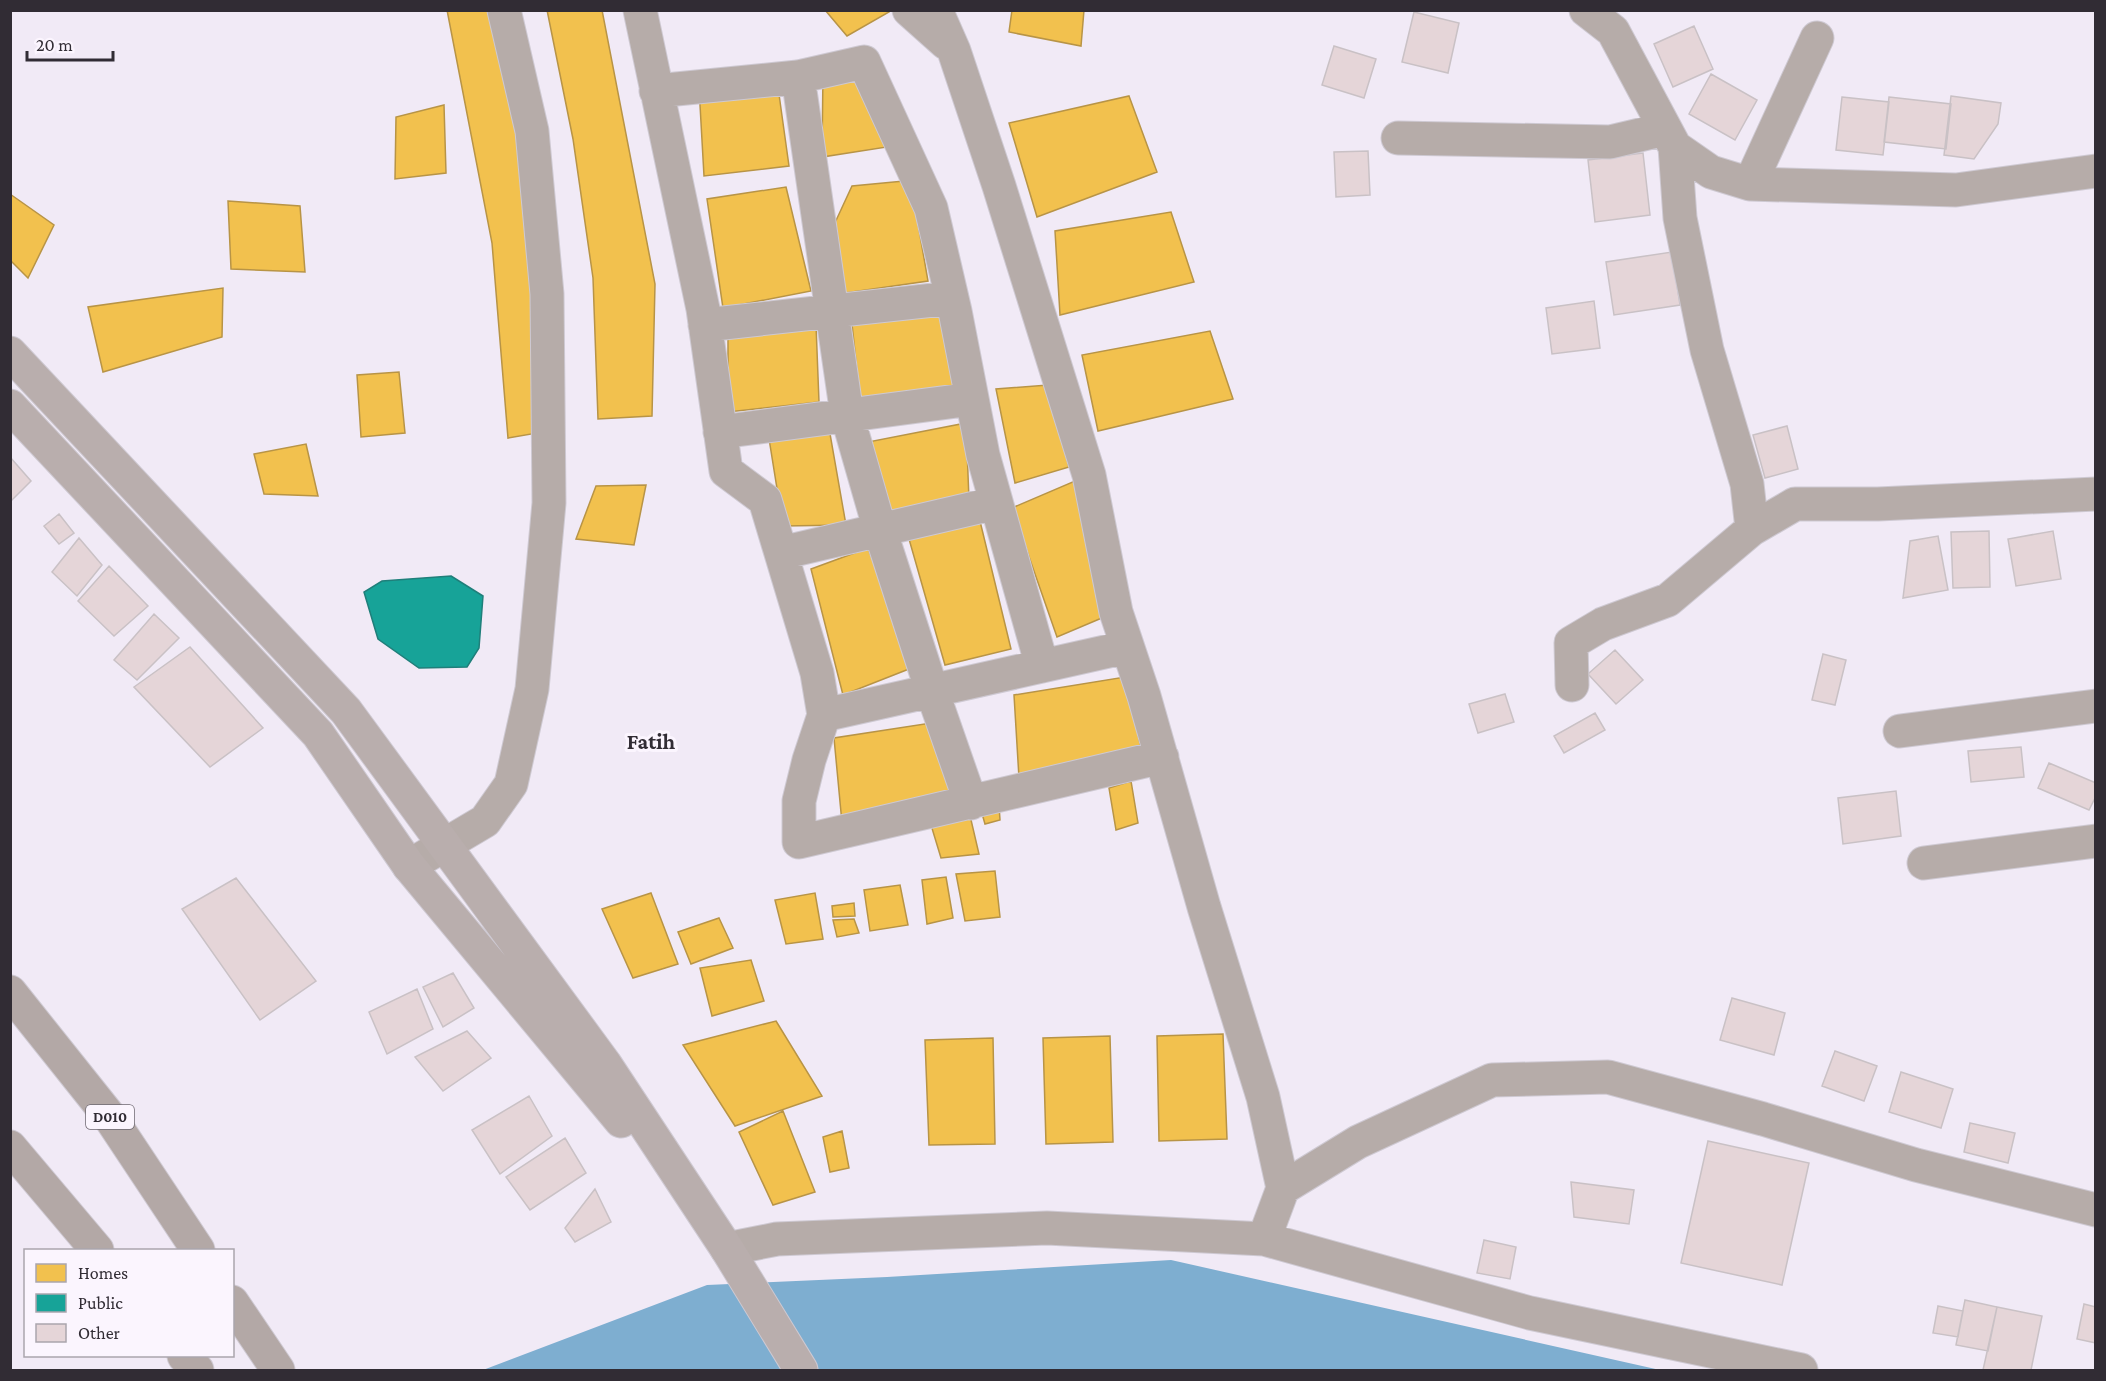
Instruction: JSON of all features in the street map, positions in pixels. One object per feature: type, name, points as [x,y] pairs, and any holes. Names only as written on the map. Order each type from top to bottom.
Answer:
[{"type":"highway","name":"D010","points":[[10,992],[109,1116],[197,1249]]},
{"type":"highway","points":[[10,1148],[94,1249]]},
{"type":"highway","points":[[234,1305],[278,1371]]},
{"type":"highway","points":[[185,1357],[197,1371]]},
{"type":"main road","points":[[10,353],[346,711],[605,1064],[734,1262],[801,1371]]},
{"type":"main road","points":[[10,406],[318,734],[409,866],[734,1262]]},
{"type":"street","points":[[409,866],[485,821],[512,784],[532,689],[549,503],[547,294],[532,131],[504,10]]},
{"type":"street","points":[[640,10],[705,325],[726,471],[765,500],[817,673],[824,715],[809,760],[799,801],[799,842],[1162,757]]},
{"type":"street","points":[[909,10],[954,51]]},
{"type":"street","points":[[936,10],[954,51],[1003,196],[1089,475],[1116,612],[1162,757],[1204,907],[1263,1096],[1282,1188],[1264,1239]]},
{"type":"street","points":[[1586,10],[1613,31],[1670,138],[1680,218],[1707,350],[1747,484],[1752,529]]},
{"type":"street","points":[[1750,184],[1817,38]]},
{"type":"street","points":[[656,91],[798,77],[864,62],[931,208],[952,298],[983,455],[1042,666]]},
{"type":"street","points":[[798,77],[846,415],[880,530],[971,803]]},
{"type":"street","points":[[1398,138],[1610,142],[1670,138],[1711,172],[1750,184],[1956,190],[2096,171]]},
{"type":"street","points":[[705,325],[952,298]]},
{"type":"street","points":[[720,432],[972,399]]},
{"type":"street","points":[[1572,685],[1571,643],[1603,624],[1668,600],[1752,529],[1795,504],[1878,504],[2096,494]]},
{"type":"street","points":[[781,553],[996,503]]},
{"type":"street","points":[[824,715],[1127,647]]},
{"type":"street","points":[[1900,731],[2096,706]]},
{"type":"street","points":[[1924,863],[2096,841]]},
{"type":"street","points":[[1282,1188],[1358,1142],[1492,1080],[1608,1077],[1763,1119],[1916,1165],[2096,1210]]},
{"type":"street","points":[[734,1262],[777,1239],[1047,1228],[1264,1239],[1530,1313],[1801,1371]]},
{"type":"water","points":[[1171,1260],[1660,1370],[483,1370],[707,1285]]},
{"type":"building: Homes","points":[[447,10],[503,10],[549,431],[508,438],[492,243]]},
{"type":"building: Homes","points":[[547,10],[602,10],[655,284],[652,416],[598,419],[593,278],[573,139]]},
{"type":"building: Homes","points":[[825,10],[888,10],[889,12],[847,36]]},
{"type":"building: Homes","points":[[1012,10],[1084,10],[1081,46],[1009,32]]},
{"type":"building: Homes","points":[[864,62],[887,147],[822,157],[823,72]]},
{"type":"building: Homes","points":[[777,80],[789,166],[704,176],[699,87]]},
{"type":"building: Homes","points":[[1129,96],[1157,172],[1037,217],[1009,123]]},
{"type":"building: Homes","points":[[444,105],[446,173],[395,179],[396,117]]},
{"type":"building: Homes","points":[[904,181],[913,195],[928,281],[845,293],[833,227],[852,186]]},
{"type":"building: Homes","points":[[786,187],[811,291],[723,308],[707,199]]},
{"type":"building: Homes","points":[[10,194],[54,225],[28,278],[10,260]]},
{"type":"building: Homes","points":[[228,201],[300,206],[305,272],[231,269]]},
{"type":"building: Homes","points":[[1171,212],[1194,282],[1060,315],[1055,231]]},
{"type":"building: Homes","points":[[223,288],[222,337],[103,372],[88,307]]},
{"type":"building: Homes","points":[[940,311],[956,387],[860,399],[852,324]]},
{"type":"building: Homes","points":[[816,325],[819,402],[728,412],[728,337]]},
{"type":"building: Homes","points":[[1210,331],[1233,399],[1098,431],[1082,355]]},
{"type":"building: Homes","points":[[399,372],[405,433],[361,437],[357,375]]},
{"type":"building: Homes","points":[[1048,385],[1069,467],[1015,483],[996,389]]},
{"type":"building: Homes","points":[[966,423],[969,500],[876,515],[868,442]]},
{"type":"building: Homes","points":[[767,426],[829,428],[846,525],[783,526]]},
{"type":"building: Homes","points":[[306,444],[318,496],[264,494],[254,454]]},
{"type":"building: Homes","points":[[1089,475],[1116,612],[1057,637],[1012,508]]},
{"type":"building: Homes","points":[[646,485],[634,545],[576,539],[596,486]]},
{"type":"building: Homes","points":[[979,517],[1011,649],[945,665],[909,539]]},
{"type":"building: Homes","points":[[868,548],[914,667],[843,695],[811,569]]},
{"type":"building: Homes","points":[[1125,677],[1144,761],[1019,778],[1014,695]]},
{"type":"building: Homes","points":[[931,723],[956,807],[842,823],[834,738]]},
{"type":"building: Homes","points":[[1131,781],[1138,823],[1116,830],[1109,788]]},
{"type":"building: Homes","points":[[999,805],[1000,820],[985,824],[981,810]]},
{"type":"building: Homes","points":[[968,807],[979,854],[941,858],[928,815]]},
{"type":"building: Homes","points":[[995,871],[1000,917],[965,921],[956,874]]},
{"type":"building: Homes","points":[[946,877],[953,918],[927,924],[922,880]]},
{"type":"building: Homes","points":[[900,885],[908,925],[870,931],[864,890]]},
{"type":"building: Homes","points":[[651,893],[678,964],[633,978],[602,909]]},
{"type":"building: Homes","points":[[815,893],[823,939],[786,944],[775,900]]},
{"type":"building: Homes","points":[[854,903],[855,916],[833,917],[832,906]]},
{"type":"building: Homes","points":[[719,918],[733,948],[691,964],[678,932]]},
{"type":"building: Homes","points":[[854,919],[859,933],[837,937],[833,920]]},
{"type":"building: Homes","points":[[751,960],[764,1001],[712,1016],[700,968]]},
{"type":"building: Homes","points":[[776,1021],[822,1096],[735,1126],[683,1045]]},
{"type":"building: Homes","points":[[1223,1034],[1227,1139],[1159,1141],[1157,1036]]},
{"type":"building: Homes","points":[[1110,1036],[1113,1142],[1046,1144],[1043,1038]]},
{"type":"building: Homes","points":[[993,1038],[995,1144],[929,1145],[925,1040]]},
{"type":"building: Homes","points":[[783,1111],[815,1192],[773,1205],[739,1132]]},
{"type":"building: Homes","points":[[842,1131],[849,1168],[830,1172],[823,1137]]},
{"type":"building: Public","points":[[451,576],[483,596],[479,648],[467,667],[419,668],[378,639],[364,592],[382,581]]},
{"type":"building: Other","points":[[1414,12],[1459,23],[1448,73],[1402,62]]},
{"type":"building: Other","points":[[1694,26],[1713,69],[1673,87],[1654,44]]},
{"type":"building: Other","points":[[1334,46],[1376,59],[1364,98],[1322,85]]},
{"type":"building: Other","points":[[1711,74],[1757,100],[1735,140],[1689,114]]},
{"type":"building: Other","points":[[1951,96],[2001,103],[1998,124],[1974,159],[1944,155]]},
{"type":"building: Other","points":[[1842,97],[1889,102],[1883,155],[1836,150]]},
{"type":"building: Other","points":[[1889,97],[1951,104],[1946,149],[1884,142]]},
{"type":"building: Other","points":[[1368,151],[1370,195],[1336,197],[1334,152]]},
{"type":"building: Other","points":[[1643,153],[1650,215],[1595,222],[1588,160]]},
{"type":"building: Other","points":[[1672,252],[1680,305],[1614,315],[1606,262]]},
{"type":"building: Other","points":[[1594,301],[1600,348],[1552,354],[1546,308]]},
{"type":"building: Other","points":[[1787,426],[1798,469],[1765,478],[1753,435]]},
{"type":"building: Other","points":[[10,457],[31,481],[10,502]]},
{"type":"building: Other","points":[[59,514],[74,533],[59,544],[44,526]]},
{"type":"building: Other","points":[[1989,531],[1990,587],[1953,588],[1951,532]]},
{"type":"building: Other","points":[[2053,531],[2061,579],[2016,586],[2008,539]]},
{"type":"building: Other","points":[[1938,536],[1948,590],[1903,598],[1910,541]]},
{"type":"building: Other","points":[[79,538],[102,565],[77,596],[52,572]]},
{"type":"building: Other","points":[[109,566],[148,606],[114,636],[78,601]]},
{"type":"building: Other","points":[[154,614],[179,638],[137,680],[114,660]]},
{"type":"building: Other","points":[[190,647],[263,728],[210,767],[134,687]]},
{"type":"building: Other","points":[[1615,650],[1643,680],[1616,704],[1588,674]]},
{"type":"building: Other","points":[[1823,654],[1846,660],[1835,705],[1812,700]]},
{"type":"building: Other","points":[[1505,694],[1514,722],[1478,733],[1469,704]]},
{"type":"building: Other","points":[[1595,713],[1605,730],[1564,753],[1554,736]]},
{"type":"building: Other","points":[[2021,747],[2024,777],[1971,782],[1968,751]]},
{"type":"building: Other","points":[[2049,763],[2096,783],[2096,796],[2089,810],[2038,788]]},
{"type":"building: Other","points":[[1896,791],[1901,836],[1843,844],[1838,798]]},
{"type":"building: Other","points":[[236,878],[316,981],[260,1020],[182,909]]},
{"type":"building: Other","points":[[453,973],[474,1008],[443,1027],[423,987]]},
{"type":"building: Other","points":[[417,989],[433,1029],[387,1054],[369,1012]]},
{"type":"building: Other","points":[[1732,998],[1785,1013],[1774,1055],[1720,1040]]},
{"type":"building: Other","points":[[467,1031],[491,1058],[443,1091],[415,1057]]},
{"type":"building: Other","points":[[1835,1051],[1877,1066],[1864,1101],[1822,1086]]},
{"type":"building: Other","points":[[1901,1072],[1953,1089],[1941,1128],[1889,1112]]},
{"type":"building: Other","points":[[529,1096],[552,1136],[500,1174],[472,1130]]},
{"type":"building: Other","points":[[1970,1123],[2015,1133],[2008,1163],[1964,1152]]},
{"type":"building: Other","points":[[565,1138],[586,1173],[530,1210],[506,1177]]},
{"type":"building: Other","points":[[1708,1141],[1809,1163],[1782,1285],[1681,1263]]},
{"type":"building: Other","points":[[1571,1182],[1634,1190],[1629,1224],[1574,1217]]},
{"type":"building: Other","points":[[595,1189],[611,1222],[575,1242],[565,1228]]},
{"type":"building: Other","points":[[1484,1240],[1516,1247],[1510,1279],[1477,1273]]},
{"type":"building: Other","points":[[1965,1300],[1997,1307],[1988,1351],[1956,1345]]},
{"type":"building: Other","points":[[2084,1304],[2096,1307],[2096,1343],[2077,1339]]},
{"type":"building: Other","points":[[1938,1306],[1963,1311],[1958,1337],[1933,1333]]},
{"type":"building: Other","points":[[1997,1307],[2042,1316],[2031,1370],[1983,1370]]},
{"type":"district","name":"Fatih","points":[[651,741]]}]
